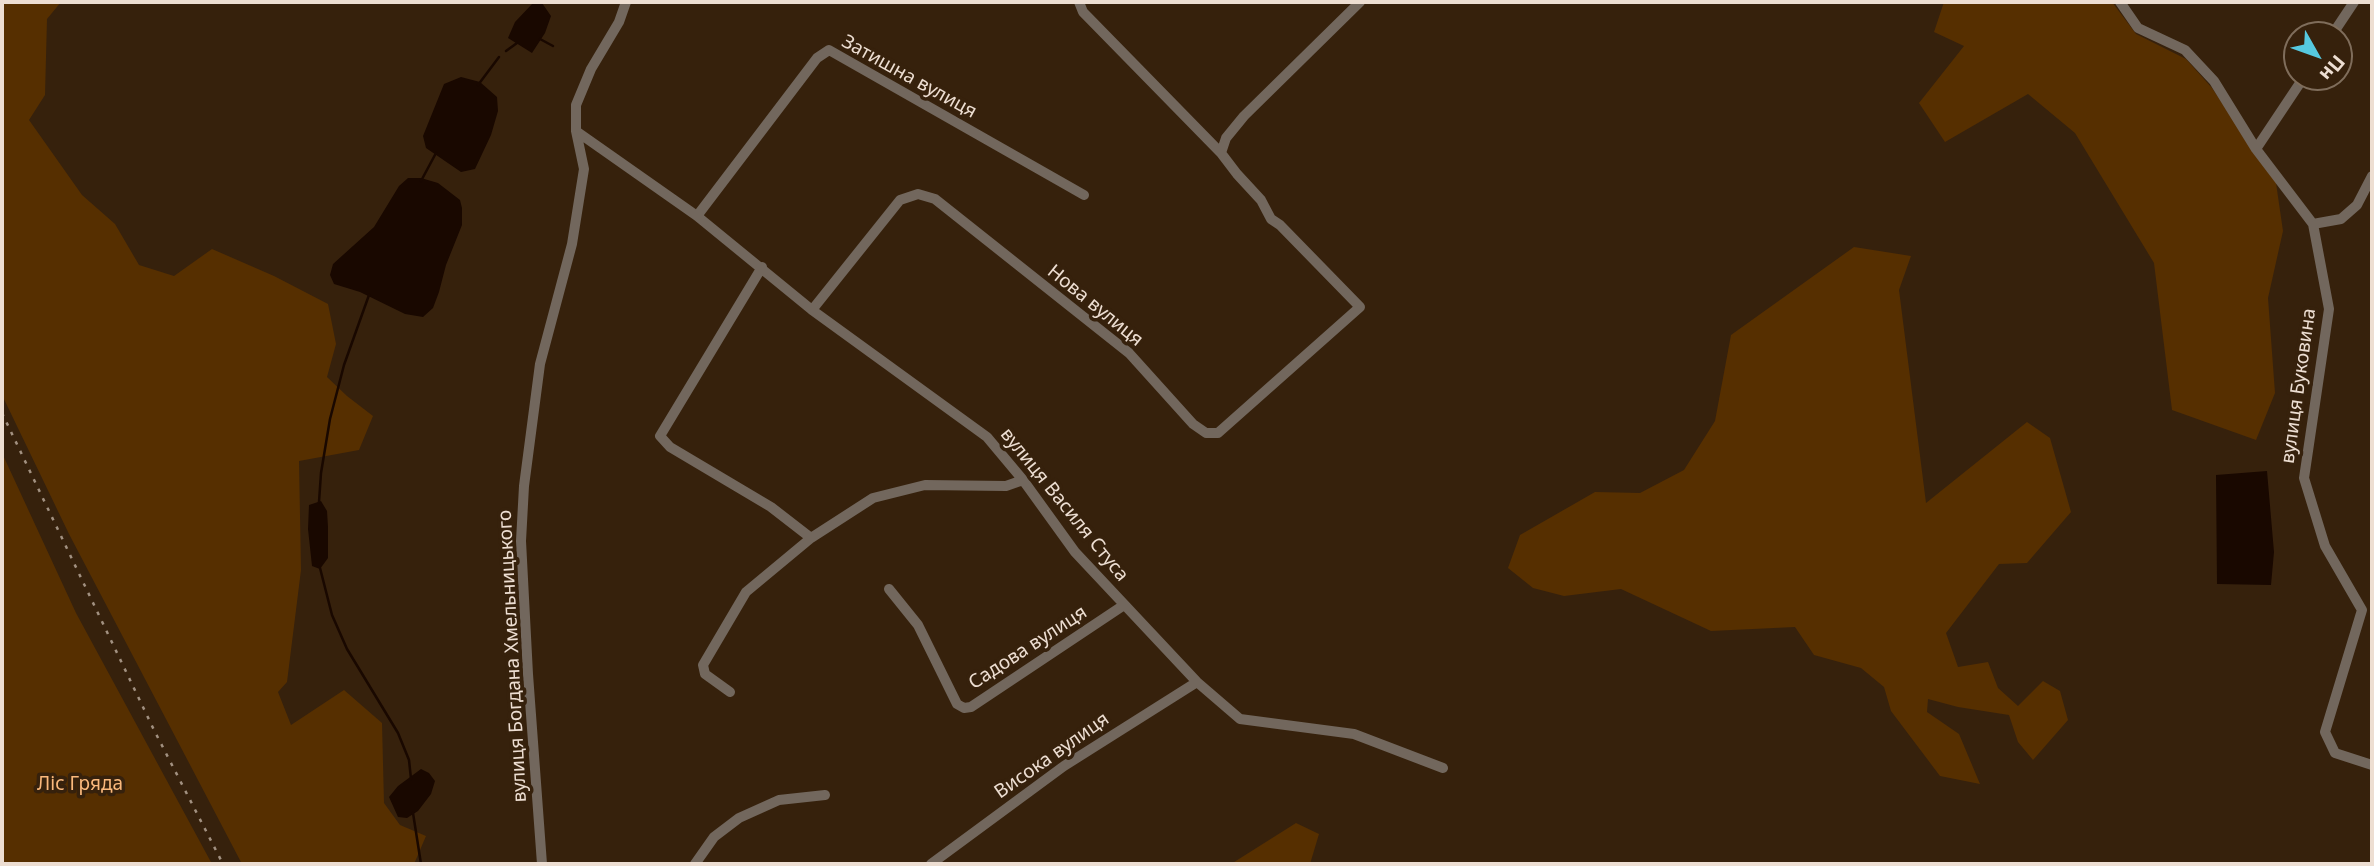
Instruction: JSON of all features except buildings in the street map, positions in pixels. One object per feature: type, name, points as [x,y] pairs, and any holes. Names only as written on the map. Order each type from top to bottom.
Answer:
[{"type":"street","name":"вулиця Богдана Хмельницького","points":[[542,864],[527,674],[521,541],[526,474],[540,364],[572,244],[583,169],[576,131],[576,105],[591,69],[619,22],[626,2]]},
{"type":"street","points":[[1079,2],[1083,12],[1221,153],[1227,138],[1244,116],[1360,2]]},
{"type":"street","name":"вулиця Буковина","points":[[2120,2],[2138,29],[2185,51],[2214,81],[2256,149],[2313,224],[2329,309],[2304,478],[2325,546],[2362,610],[2325,732],[2335,753],[2372,765]]},
{"type":"street","points":[[2341,21],[2354,2]]},
{"type":"street","name":"Затишна вулиця","points":[[697,216],[817,58],[829,50],[1084,195]]},
{"type":"street","points":[[2256,149],[2295,91]]},
{"type":"street","name":"вулиця Василя Стуса","points":[[576,131],[697,216],[812,310],[987,437],[1023,480],[1075,552],[1197,682],[1240,719],[1354,734],[1443,768]]},
{"type":"street","name":"Нова вулиця","points":[[812,310],[900,200],[918,194],[935,199],[1129,354],[1194,424],[1206,433],[1218,433],[1360,307],[1271,219],[1261,200],[1221,153]]},
{"type":"street","points":[[2313,224],[2341,219],[2357,205],[2372,176]]},
{"type":"street","points":[[762,267],[660,436],[670,447],[771,507],[811,538]]},
{"type":"street","points":[[730,691],[705,674],[703,665],[746,592],[811,538],[873,498],[925,485],[1006,486],[1023,480]]},
{"type":"street","name":"Садова вулиця","points":[[889,589],[918,625],[957,704],[964,708],[1124,606]]},
{"type":"street","name":"Висока вулиця","points":[[931,864],[1063,766],[1197,682]]},
{"type":"street","points":[[695,864],[714,837],[739,818],[779,800],[825,795]]},
{"type":"green space","points":[[2,2],[61,2],[47,19],[45,95],[29,120],[82,195],[115,224],[139,265],[174,276],[212,249],[274,276],[328,304],[336,344],[327,377],[373,416],[359,450],[299,461],[301,570],[287,682],[278,692],[291,725],[344,690],[382,723],[384,803],[400,825],[426,836],[414,864],[242,864],[69,534],[2,395]]},
{"type":"green space","points":[[1944,2],[2112,2],[2136,34],[2186,59],[2212,88],[2276,183],[2283,231],[2268,298],[2275,393],[2256,440],[2172,410],[2154,263],[2075,133],[2028,94],[1945,142],[1919,103],[1964,46],[1934,32]]},
{"type":"green space","points":[[1854,247],[1911,256],[1899,290],[1926,503],[2027,422],[2050,438],[2071,512],[2027,563],[1999,564],[1946,633],[1958,667],[1988,662],[1998,688],[2018,706],[2043,681],[2060,691],[2068,720],[2033,760],[2018,742],[2009,715],[1928,699],[1927,712],[1959,734],[1980,784],[1940,776],[1891,711],[1884,687],[1861,668],[1814,655],[1795,627],[1711,631],[1621,589],[1564,596],[1533,588],[1508,568],[1520,535],[1595,492],[1640,493],[1684,470],[1715,421],[1731,335]]},
{"type":"green space","name":"Ліс Гряда","points":[[2,453],[76,613],[212,864],[2,864]]},
{"type":"green space","points":[[1296,823],[1319,834],[1310,864],[1231,864]]},
{"type":"shaded area","points":[[533,3],[542,3],[551,16],[545,33],[532,53],[508,38],[515,22]]},
{"type":"shaded area","points":[[461,77],[480,82],[497,97],[498,111],[491,135],[475,169],[461,172],[426,148],[423,136],[444,84]]},
{"type":"shaded area","points":[[408,178],[421,178],[438,183],[460,200],[462,208],[462,225],[446,265],[439,292],[433,308],[423,317],[405,314],[360,292],[334,284],[330,275],[333,264],[374,227],[399,186]]},
{"type":"shaded area","points":[[2267,471],[2274,552],[2271,585],[2217,584],[2216,475]]},
{"type":"shaded area","points":[[321,501],[327,511],[328,558],[320,569],[312,566],[308,529],[309,505]]},
{"type":"shaded area","points":[[421,769],[429,773],[435,781],[431,794],[418,811],[407,818],[398,817],[389,797],[398,786]]},
{"type":"waterway","points":[[540,39],[553,46]]},
{"type":"waterway","points":[[506,51],[517,43]]},
{"type":"waterway","points":[[478,85],[499,57]]},
{"type":"waterway","points":[[421,181],[436,153]]},
{"type":"waterway","points":[[319,502],[330,419],[344,365],[369,295]]},
{"type":"waterway","points":[[320,568],[332,615],[347,649],[398,733],[409,760],[411,779]]},
{"type":"waterway","points":[[413,813],[421,864]]},
{"type":"railway","points":[[2,413],[154,730],[223,864]]}]
